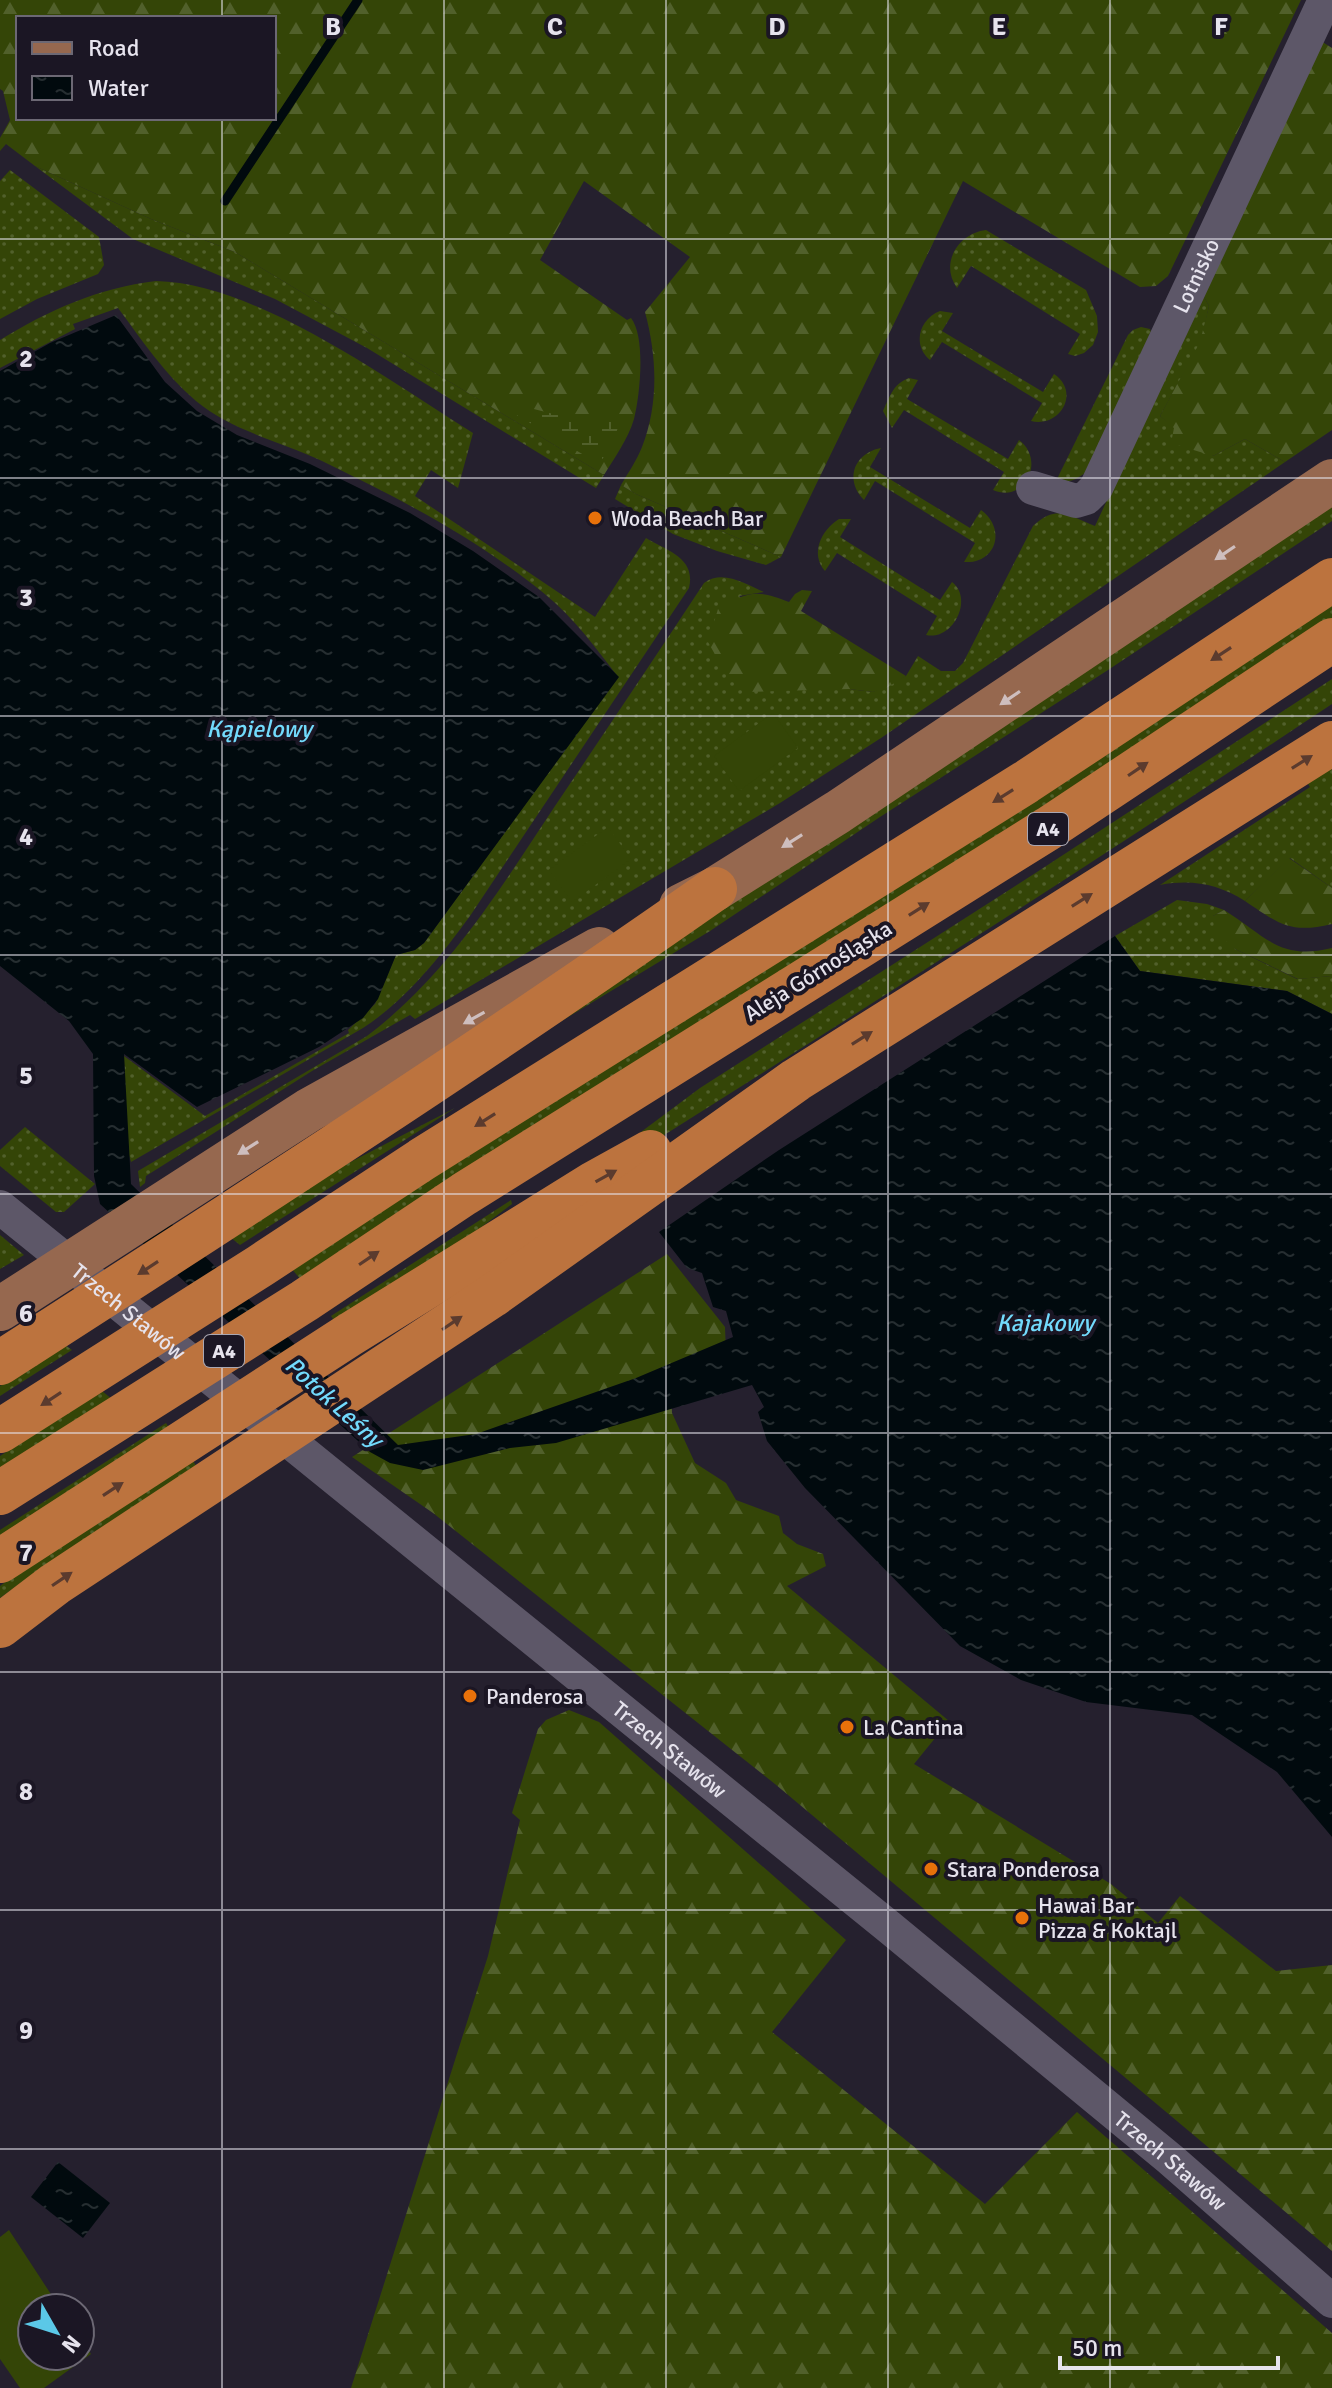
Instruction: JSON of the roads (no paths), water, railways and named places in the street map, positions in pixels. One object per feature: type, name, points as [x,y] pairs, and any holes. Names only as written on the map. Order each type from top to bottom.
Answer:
[{"type":"highway","name":"A4","points":[[0,1431],[421,1160],[1026,782],[1332,580]]},
{"type":"highway","name":"Aleja Górnośląska","points":[[0,1493],[304,1301],[464,1194],[1049,828],[1332,640]]},
{"type":"highway","points":[[0,1626],[55,1584],[388,1367],[796,1080],[1332,743]]},
{"type":"highway","points":[[0,1363],[574,988],[715,889]]},
{"type":"highway","points":[[214,1226],[764,944]]},
{"type":"highway","points":[[349,1335],[580,1157],[757,1009]]},
{"type":"highway","points":[[0,1561],[349,1335],[594,1183],[694,1128],[796,1080]]},
{"type":"main road","points":[[8,1304],[321,1103],[608,944],[715,889],[951,738],[1332,481]]},
{"type":"street","name":"Lotnisko","points":[[1033,488],[1076,501],[1086,498],[1096,488],[1325,0]]},
{"type":"street","name":"Trzech Stawów","points":[[0,1207],[889,1927],[1170,2159],[1332,2301]]},
{"type":"water","points":[[116,315],[165,382],[197,411],[237,435],[310,464],[410,513],[473,551],[539,597],[619,677],[424,943],[415,950],[396,955],[378,999],[363,1018],[319,1047],[197,1107],[124,1054],[131,1184],[398,1445],[476,1434],[636,1378],[733,1337],[726,1311],[713,1307],[702,1273],[687,1268],[659,1232],[779,1150],[1115,936],[1140,971],[1287,991],[1332,1014],[1332,1837],[1277,1772],[1192,1715],[1086,1702],[1021,1680],[960,1646],[805,1488],[767,1441],[758,1412],[764,1407],[752,1385],[556,1443],[510,1448],[423,1470],[390,1463],[370,1452],[100,1204],[94,1176],[93,1054],[69,1021],[0,966],[0,371],[50,343]]},
{"type":"water","points":[[58,2162],[110,2203],[83,2238],[31,2197]]},
{"type":"waterway","points":[[225,201],[358,0]]},
{"type":"place","name":"Woda Beach Bar","points":[[595,518]]},
{"type":"place","name":"Panderosa","points":[[470,1696]]},
{"type":"place","name":"La Cantina","points":[[847,1727]]},
{"type":"place","name":"Stara Ponderosa","points":[[931,1869]]},
{"type":"place","name":"Hawai Bar Pizza & Koktajl","points":[[1022,1918]]},
{"type":"water label","name":"Kąpielowy","points":[[259,729]]},
{"type":"water label","name":"Kajakowy","points":[[1045,1323]]},
{"type":"water label","name":"Potok Leśny","points":[[334,1402]]}]
